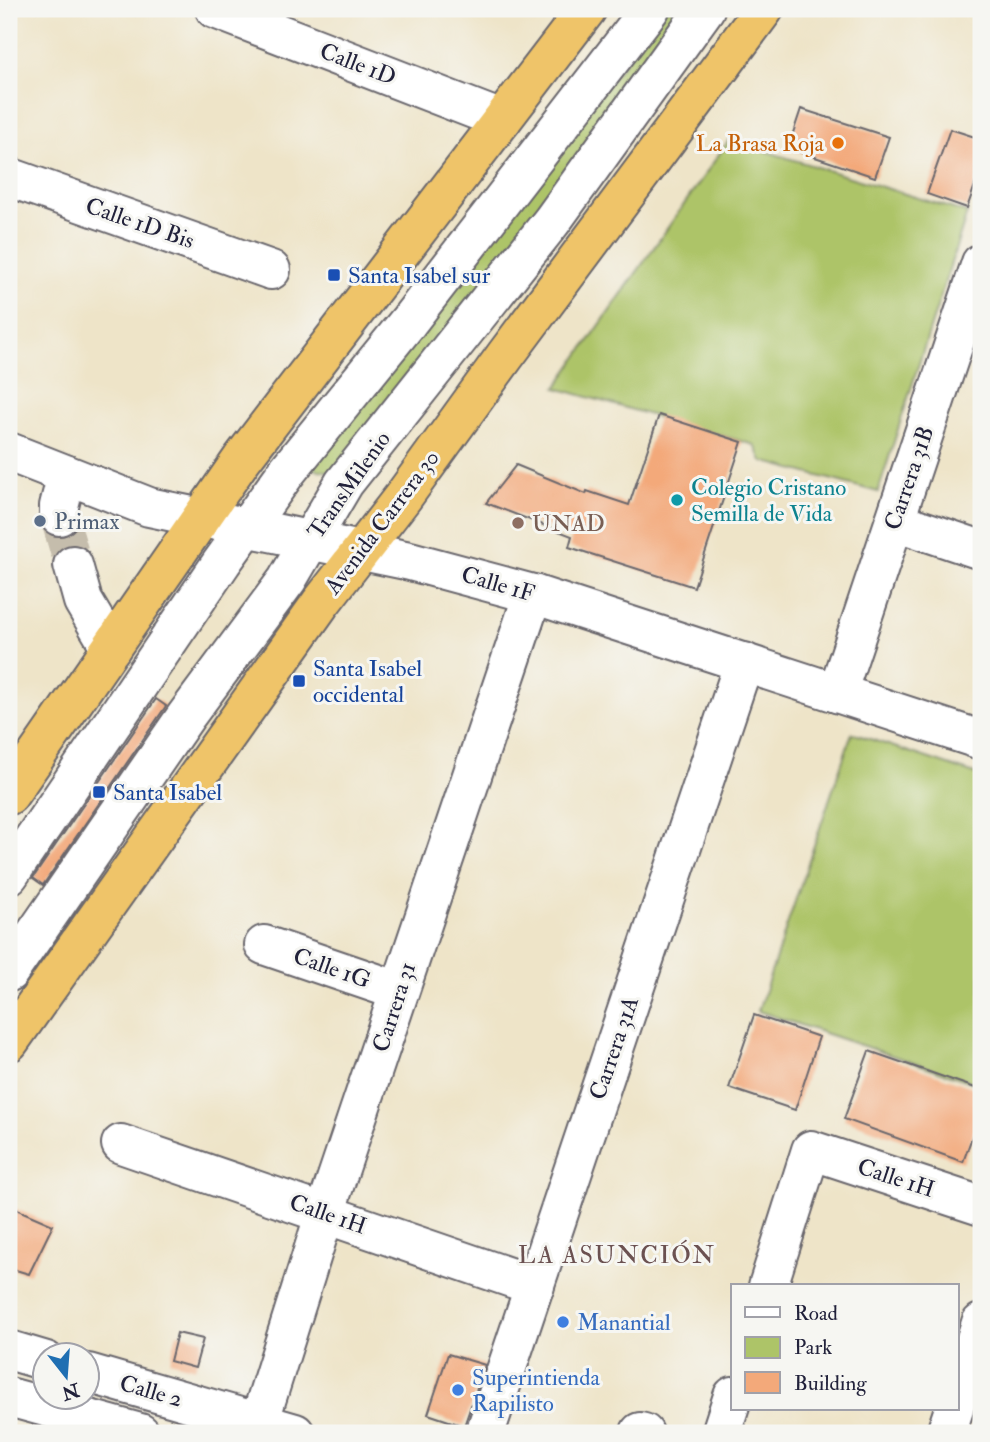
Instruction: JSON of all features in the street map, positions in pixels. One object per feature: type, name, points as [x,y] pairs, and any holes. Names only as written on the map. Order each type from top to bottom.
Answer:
[{"type":"highway","points":[[9,795],[242,459],[587,9]]},
{"type":"highway","name":"Avenida Carrera 30","points":[[9,1042],[320,604],[403,498],[505,356],[764,9]]},
{"type":"street","name":"Calle 1D","points":[[215,9],[296,23],[502,120]]},
{"type":"street","points":[[9,875],[288,470],[408,322],[650,9]]},
{"type":"street","name":"TransMilenio","points":[[9,972],[186,716],[287,580],[344,483],[552,221],[705,9]]},
{"type":"street","name":"Calle 1D Bis","points":[[9,177],[271,270]]},
{"type":"street","name":"Carrera 31B","points":[[837,693],[895,521],[967,354],[981,263]]},
{"type":"street","name":"Calle 1F","points":[[9,452],[149,507],[362,550],[533,594],[981,740]]},
{"type":"street","points":[[59,516],[59,506],[68,475]]},
{"type":"street","points":[[895,521],[981,550]]},
{"type":"street","points":[[73,565],[83,601],[111,648]]},
{"type":"street","name":"Carrera 31","points":[[259,1423],[325,1213],[533,594]]},
{"type":"street","name":"Carrera 31A","points":[[485,1433],[744,662]]},
{"type":"street","name":"Calle 1G","points":[[264,944],[399,991]]},
{"type":"street","name":"Calle 1H","points":[[121,1144],[534,1286]]},
{"type":"street","name":"Calle 1H","points":[[769,1284],[811,1150],[981,1206]]},
{"type":"street","points":[[958,1396],[981,1324]]},
{"type":"street","points":[[9,1350],[32,1357]]},
{"type":"street","name":"Calle 2","points":[[102,1377],[295,1433]]},
{"type":"street","name":"Calle 2","points":[[9,1396],[140,1433]]},
{"type":"street","points":[[721,1433],[731,1401]]},
{"type":"street","points":[[946,1433],[954,1410]]},
{"type":"green space","points":[[666,9],[690,9],[463,312],[334,473],[310,468]]},
{"type":"green space","points":[[729,140],[967,213],[878,492],[762,461],[755,445],[556,388]]},
{"type":"green space","points":[[852,733],[981,776],[981,1085],[758,1011]]},
{"type":"building","name":"La Brasa Roja","points":[[801,109],[889,137],[875,177],[788,148]]},
{"type":"building","points":[[950,129],[981,139],[981,168],[967,208],[927,194]]},
{"type":"building","name":"Colegio Cristano Semilla de Vida","points":[[659,415],[742,442],[694,587],[569,547],[572,536],[486,503],[516,465],[586,494],[587,491],[629,505]]},
{"type":"building","points":[[156,699],[166,706],[43,885],[33,878]]},
{"type":"building","points":[[754,1015],[819,1037],[795,1110],[729,1088]]},
{"type":"building","points":[[869,1051],[981,1090],[981,1112],[963,1162],[844,1119]]},
{"type":"building","points":[[9,1206],[53,1225],[29,1274],[9,1268]]},
{"type":"building","points":[[177,1333],[203,1339],[195,1368],[170,1361]]},
{"type":"building","name":"Superintienda Rapilisto","points":[[448,1354],[485,1365],[464,1426],[428,1414]]},
{"type":"tunnel","points":[[59,516],[73,565]]},
{"type":"place","name":"La Brasa Roja","points":[[838,143]]},
{"type":"place","name":"Santa Isabel sur","points":[[334,275]]},
{"type":"place","name":"Colegio Cristano Semilla de Vida","points":[[677,500]]},
{"type":"place","name":"Primax","points":[[40,521]]},
{"type":"place","name":"UNAD","points":[[518,523]]},
{"type":"place","name":"Santa Isabel occidental","points":[[299,681]]},
{"type":"place","name":"Santa Isabel","points":[[99,792]]},
{"type":"place","name":"Manantial","points":[[563,1322]]},
{"type":"place","name":"Superintienda Rapilisto","points":[[458,1390]]},
{"type":"district","name":"LA ASUNCIÓN","points":[[617,1255]]}]
